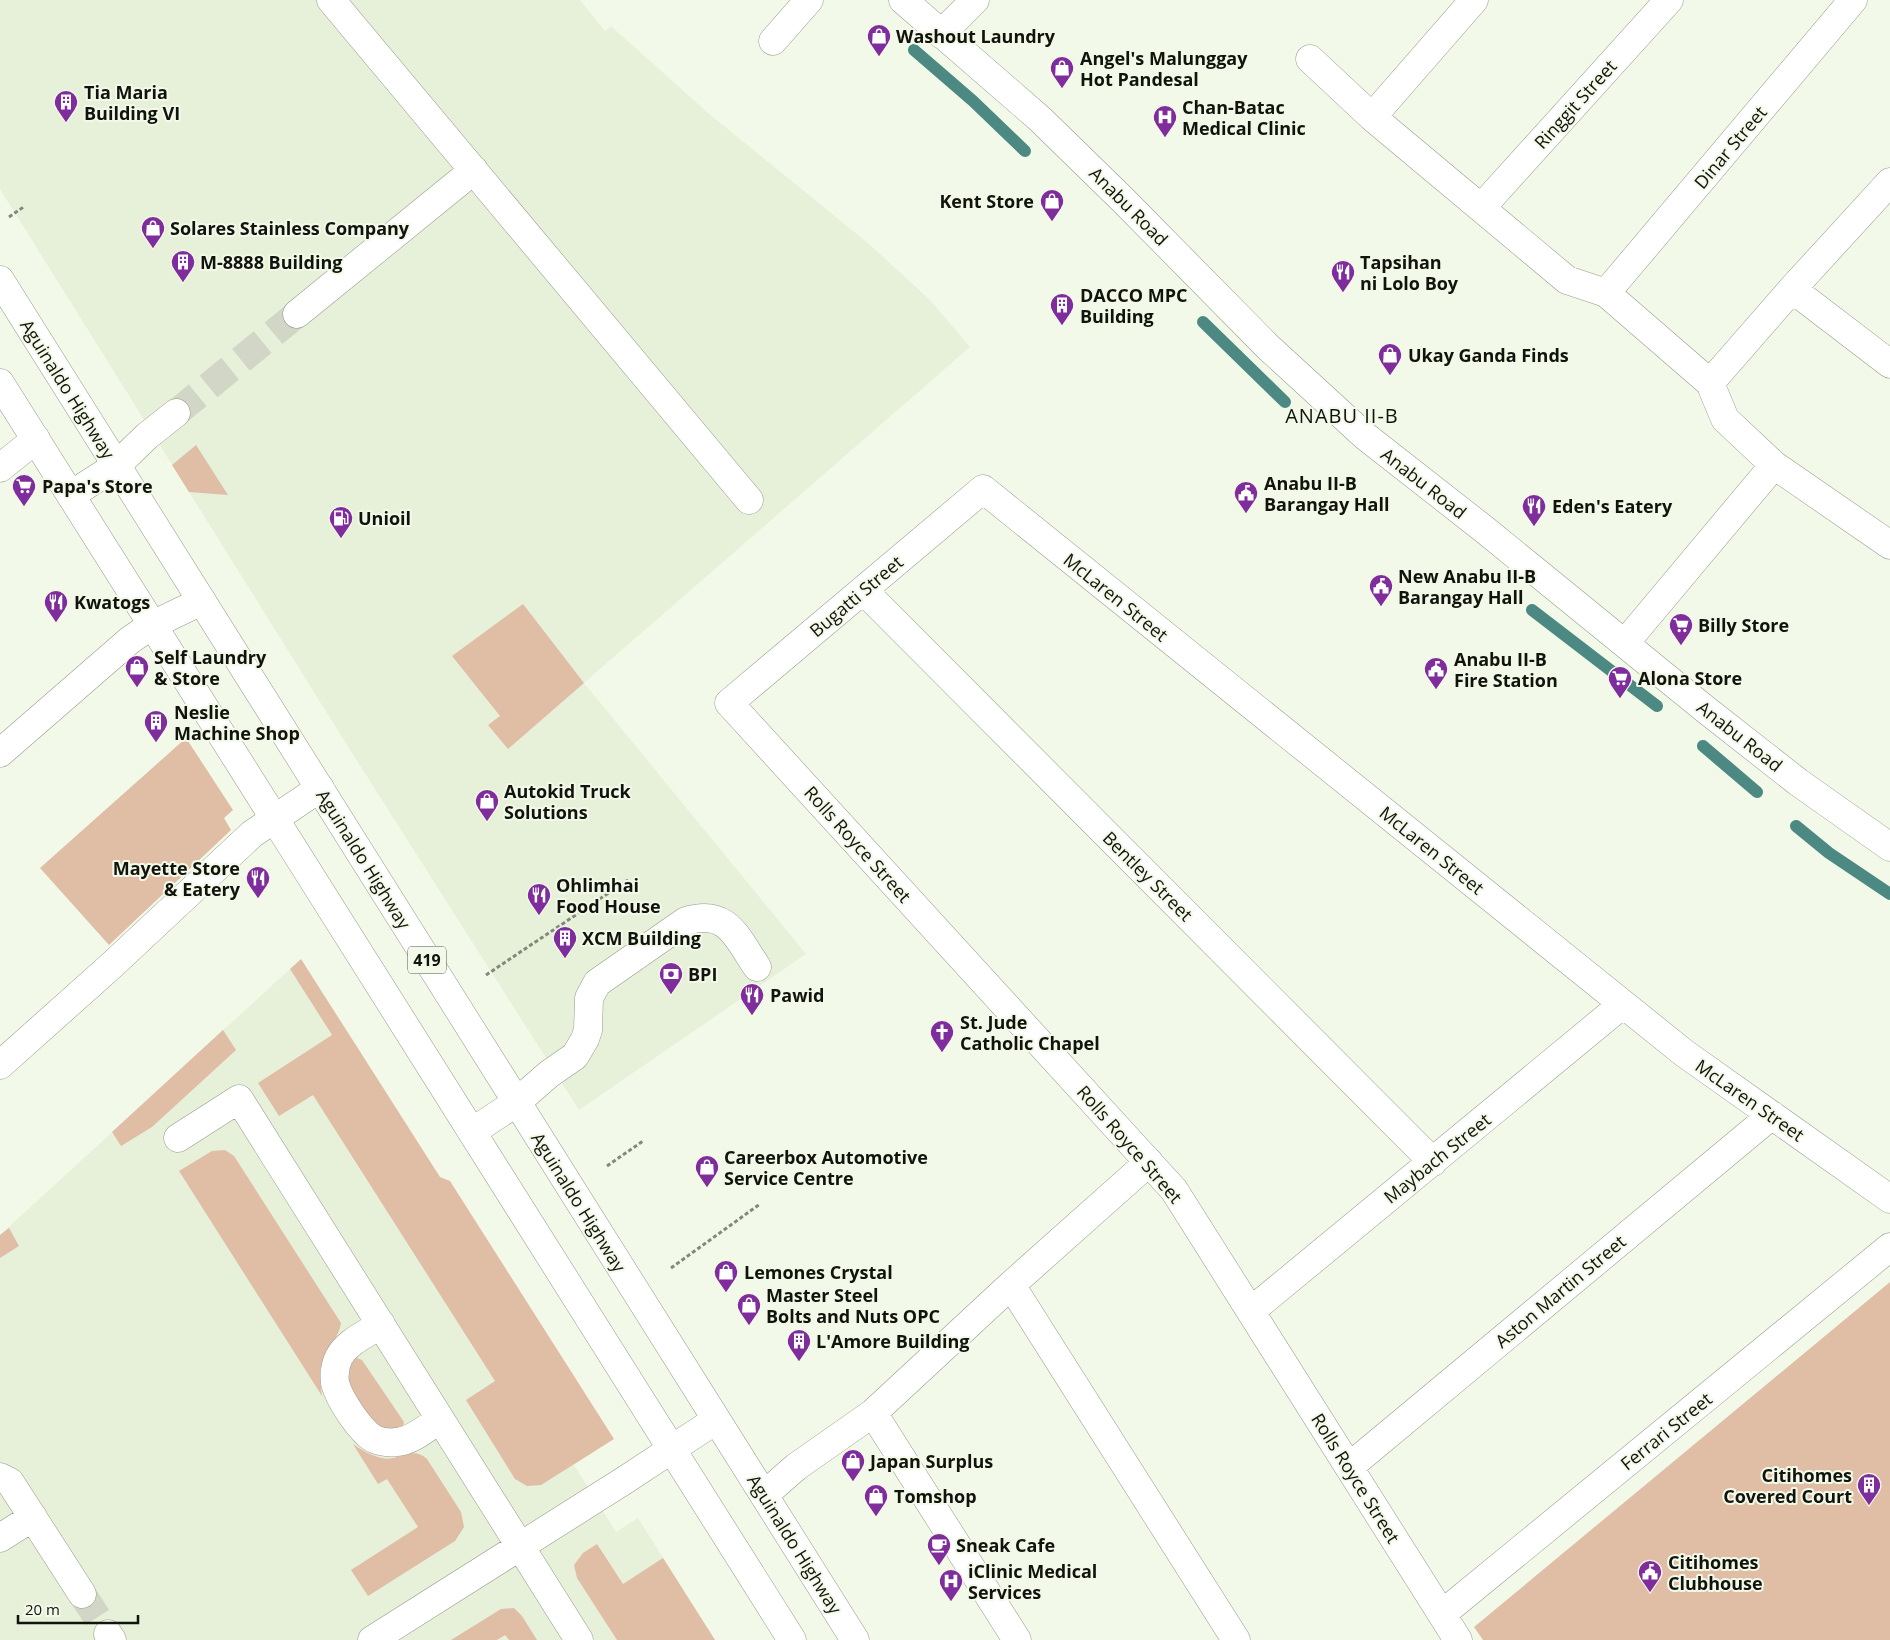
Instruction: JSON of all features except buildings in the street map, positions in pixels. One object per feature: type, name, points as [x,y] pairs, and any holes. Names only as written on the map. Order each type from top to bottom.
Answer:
[{"type":"main road","points":[[331,0],[749,500]]},
{"type":"main road","points":[[773,41],[809,0]]},
{"type":"main road","name":"Anabu Road","points":[[903,0],[1040,119],[1268,347],[1365,436],[1798,782],[1890,847]]},
{"type":"main road","points":[[941,34],[975,0]]},
{"type":"main road","points":[[1372,117],[1474,0]]},
{"type":"main road","name":"Ringgit Street","points":[[1481,208],[1669,0]]},
{"type":"main road","name":"Dinar Street","points":[[1606,293],[1853,0]]},
{"type":"main road","points":[[1310,59],[1372,117],[1568,280],[1606,293],[1710,383],[1725,419],[1774,465],[1890,545]]},
{"type":"main road","points":[[297,314],[474,170]]},
{"type":"main road","points":[[1710,383],[1792,289],[1890,182]]},
{"type":"main road","name":"Aguinaldo Highway","points":[[0,280],[855,1640]]},
{"type":"main road","points":[[1792,289],[1890,364]]},
{"type":"main road","points":[[0,383],[792,1640]]},
{"type":"main road","points":[[71,495],[116,466],[147,436],[176,413]]},
{"type":"main road","points":[[0,468],[36,439]]},
{"type":"main road","points":[[1625,644],[1774,465]]},
{"type":"main road","name":"Bugatti Street","points":[[728,703],[983,489]]},
{"type":"main road","name":"McLaren Street","points":[[983,489],[1684,1054],[1890,1199]]},
{"type":"main road","name":"Bentley Street","points":[[863,590],[1433,1162]]},
{"type":"main road","points":[[0,753],[130,640],[152,625],[202,601]]},
{"type":"main road","name":"Rolls Royce Street","points":[[728,703],[1174,1190],[1458,1640]]},
{"type":"main road","points":[[0,1065],[112,965],[252,834],[320,788]]},
{"type":"main road","points":[[472,1132],[516,1102],[549,1074],[575,1056],[582,1047],[588,1030],[589,998],[597,983],[686,921],[698,917],[711,917],[722,921],[731,929],[757,967]]},
{"type":"main road","name":"Maybach Street","points":[[1250,1311],[1623,1004]]},
{"type":"main road","points":[[178,1138],[239,1099],[579,1640]]},
{"type":"main road","name":"Aston Martin Street","points":[[1349,1467],[1772,1115]]},
{"type":"main road","points":[[764,1495],[796,1466],[873,1413],[1011,1285],[1149,1162]]},
{"type":"main road","name":"Ferrari Street","points":[[1442,1614],[1890,1247]]},
{"type":"main road","points":[[1011,1285],[1236,1640]]},
{"type":"main road","points":[[381,1324],[352,1342],[339,1358],[335,1368],[335,1382],[340,1396],[366,1433],[375,1439],[385,1442],[398,1442],[411,1437],[440,1419]]},
{"type":"main road","points":[[873,1413],[1017,1640]]},
{"type":"main road","points":[[372,1640],[716,1420]]},
{"type":"main road","points":[[0,1477],[10,1482],[82,1594]]},
{"type":"main road","points":[[0,1538],[33,1517]]},
{"type":"path","points":[[9,217],[25,206]]},
{"type":"path","points":[[486,975],[628,880]]},
{"type":"path","points":[[607,1166],[643,1141]]},
{"type":"path","points":[[671,1268],[760,1204]]},
{"type":"shaded area","points":[[0,0],[580,0],[605,31],[611,26],[708,113],[869,244],[930,300],[970,347],[584,683],[806,954],[579,1110],[342,737],[0,189]]},
{"type":"shaded area","points":[[196,445],[228,495],[189,492],[172,465]]},
{"type":"shaded area","points":[[523,604],[584,683],[508,749],[488,725],[500,716],[452,656]]},
{"type":"shaded area","points":[[186,738],[233,810],[224,818],[231,830],[109,945],[40,868]]},
{"type":"shaded area","points":[[301,959],[440,1177],[450,1181],[614,1439],[541,1485],[527,1486],[515,1479],[466,1400],[495,1381],[313,1095],[279,1116],[258,1083],[332,1035],[290,969]]},
{"type":"shaded area","points":[[290,969],[595,1451],[574,1465],[616,1532],[638,1518],[715,1640],[0,1640],[0,1235]]},
{"type":"shaded area","points":[[223,1030],[236,1050],[152,1127],[121,1146],[112,1132]]},
{"type":"shaded area","points":[[225,1150],[234,1156],[341,1323],[321,1367],[322,1396],[179,1171],[212,1151]]},
{"type":"shaded area","points":[[9,1228],[19,1246],[0,1258],[0,1235]]},
{"type":"shaded area","points":[[1890,1282],[1890,1640],[1483,1640],[1474,1627]]},
{"type":"shaded area","points":[[357,1358],[362,1360],[404,1422],[403,1427],[387,1429],[375,1424],[356,1398],[348,1378],[351,1364]]},
{"type":"shaded area","points":[[353,1444],[363,1451],[382,1458],[388,1459],[416,1454],[427,1459],[461,1512],[464,1527],[455,1541],[368,1596],[351,1570],[418,1527],[387,1479],[378,1484]]},
{"type":"shaded area","points":[[597,1544],[623,1584],[663,1558],[715,1640],[617,1640],[577,1578],[574,1565],[583,1553]]},
{"type":"shaded area","points":[[514,1608],[522,1616],[537,1640],[509,1640],[505,1635],[497,1640],[451,1640],[501,1609]]},
{"type":"waterway","points":[[914,50],[973,101],[1025,151]]},
{"type":"waterway","points":[[1203,322],[1285,402]]},
{"type":"waterway","points":[[1532,610],[1657,706]]},
{"type":"waterway","points":[[1703,746],[1757,792]]},
{"type":"waterway","points":[[1796,826],[1829,853],[1890,894]]},
{"type":"tunnel","points":[[176,413],[297,314]]},
{"type":"tunnel","points":[[82,1594],[108,1634]]},
{"type":"place","name":"Washout Laundry","points":[[879,57]]},
{"type":"place","name":"Angel's Malunggay Hot Pandesal","points":[[1062,89]]},
{"type":"place","name":"Tia Maria Building VI","points":[[66,123]]},
{"type":"place","name":"Chan-Batac Medical Clinic","points":[[1165,138]]},
{"type":"place","name":"Kent Store","points":[[1052,222]]},
{"type":"place","name":"Solares Stainless Company","points":[[153,249]]},
{"type":"place","name":"M-8888 Building","points":[[183,283]]},
{"type":"place","name":"Tapsihan ni Lolo Boy","points":[[1343,293]]},
{"type":"place","name":"DACCO MPC Building","points":[[1062,326]]},
{"type":"place","name":"Ukay Ganda Finds","points":[[1390,376]]},
{"type":"place","name":"Papa's Store","points":[[24,507]]},
{"type":"place","name":"Anabu II-B Barangay Hall","points":[[1246,514]]},
{"type":"place","name":"Eden's Eatery","points":[[1534,527]]},
{"type":"place","name":"Unioil","points":[[341,539]]},
{"type":"place","name":"New Anabu II-B Barangay Hall","points":[[1381,607]]},
{"type":"place","name":"Kwatogs","points":[[56,623]]},
{"type":"place","name":"Billy Store","points":[[1681,646]]},
{"type":"place","name":"Self Laundry & Store","points":[[137,688]]},
{"type":"place","name":"Anabu II-B Fire Station","points":[[1436,690]]},
{"type":"place","name":"Alona Store","points":[[1620,699]]},
{"type":"place","name":"Neslie Machine Shop","points":[[156,743]]},
{"type":"place","name":"Autokid Truck Solutions","points":[[487,822]]},
{"type":"place","name":"Mayette Store & Eatery","points":[[258,899]]},
{"type":"place","name":"Ohlimhai Food House","points":[[539,916]]},
{"type":"place","name":"XCM Building","points":[[565,959]]},
{"type":"place","name":"BPI","points":[[671,995]]},
{"type":"place","name":"Pawid","points":[[752,1016]]},
{"type":"place","name":"St. Jude Catholic Chapel","points":[[942,1053]]},
{"type":"place","name":"Careerbox Automotive Service Centre","points":[[707,1188]]},
{"type":"place","name":"Lemones Crystal","points":[[726,1293]]},
{"type":"place","name":"Master Steel Bolts and Nuts OPC","points":[[749,1326]]},
{"type":"place","name":"L'Amore Building","points":[[799,1362]]},
{"type":"place","name":"Japan Surplus","points":[[853,1482]]},
{"type":"place","name":"Citihomes Covered Court","points":[[1869,1506]]},
{"type":"place","name":"Tomshop","points":[[876,1517]]},
{"type":"place","name":"Sneak Cafe","points":[[939,1566]]},
{"type":"place","name":"Citihomes Clubhouse","points":[[1650,1593]]},
{"type":"place","name":"iClinic Medical Services","points":[[951,1602]]},
{"type":"district","name":"ANABU II-B","points":[[1342,415]]}]
